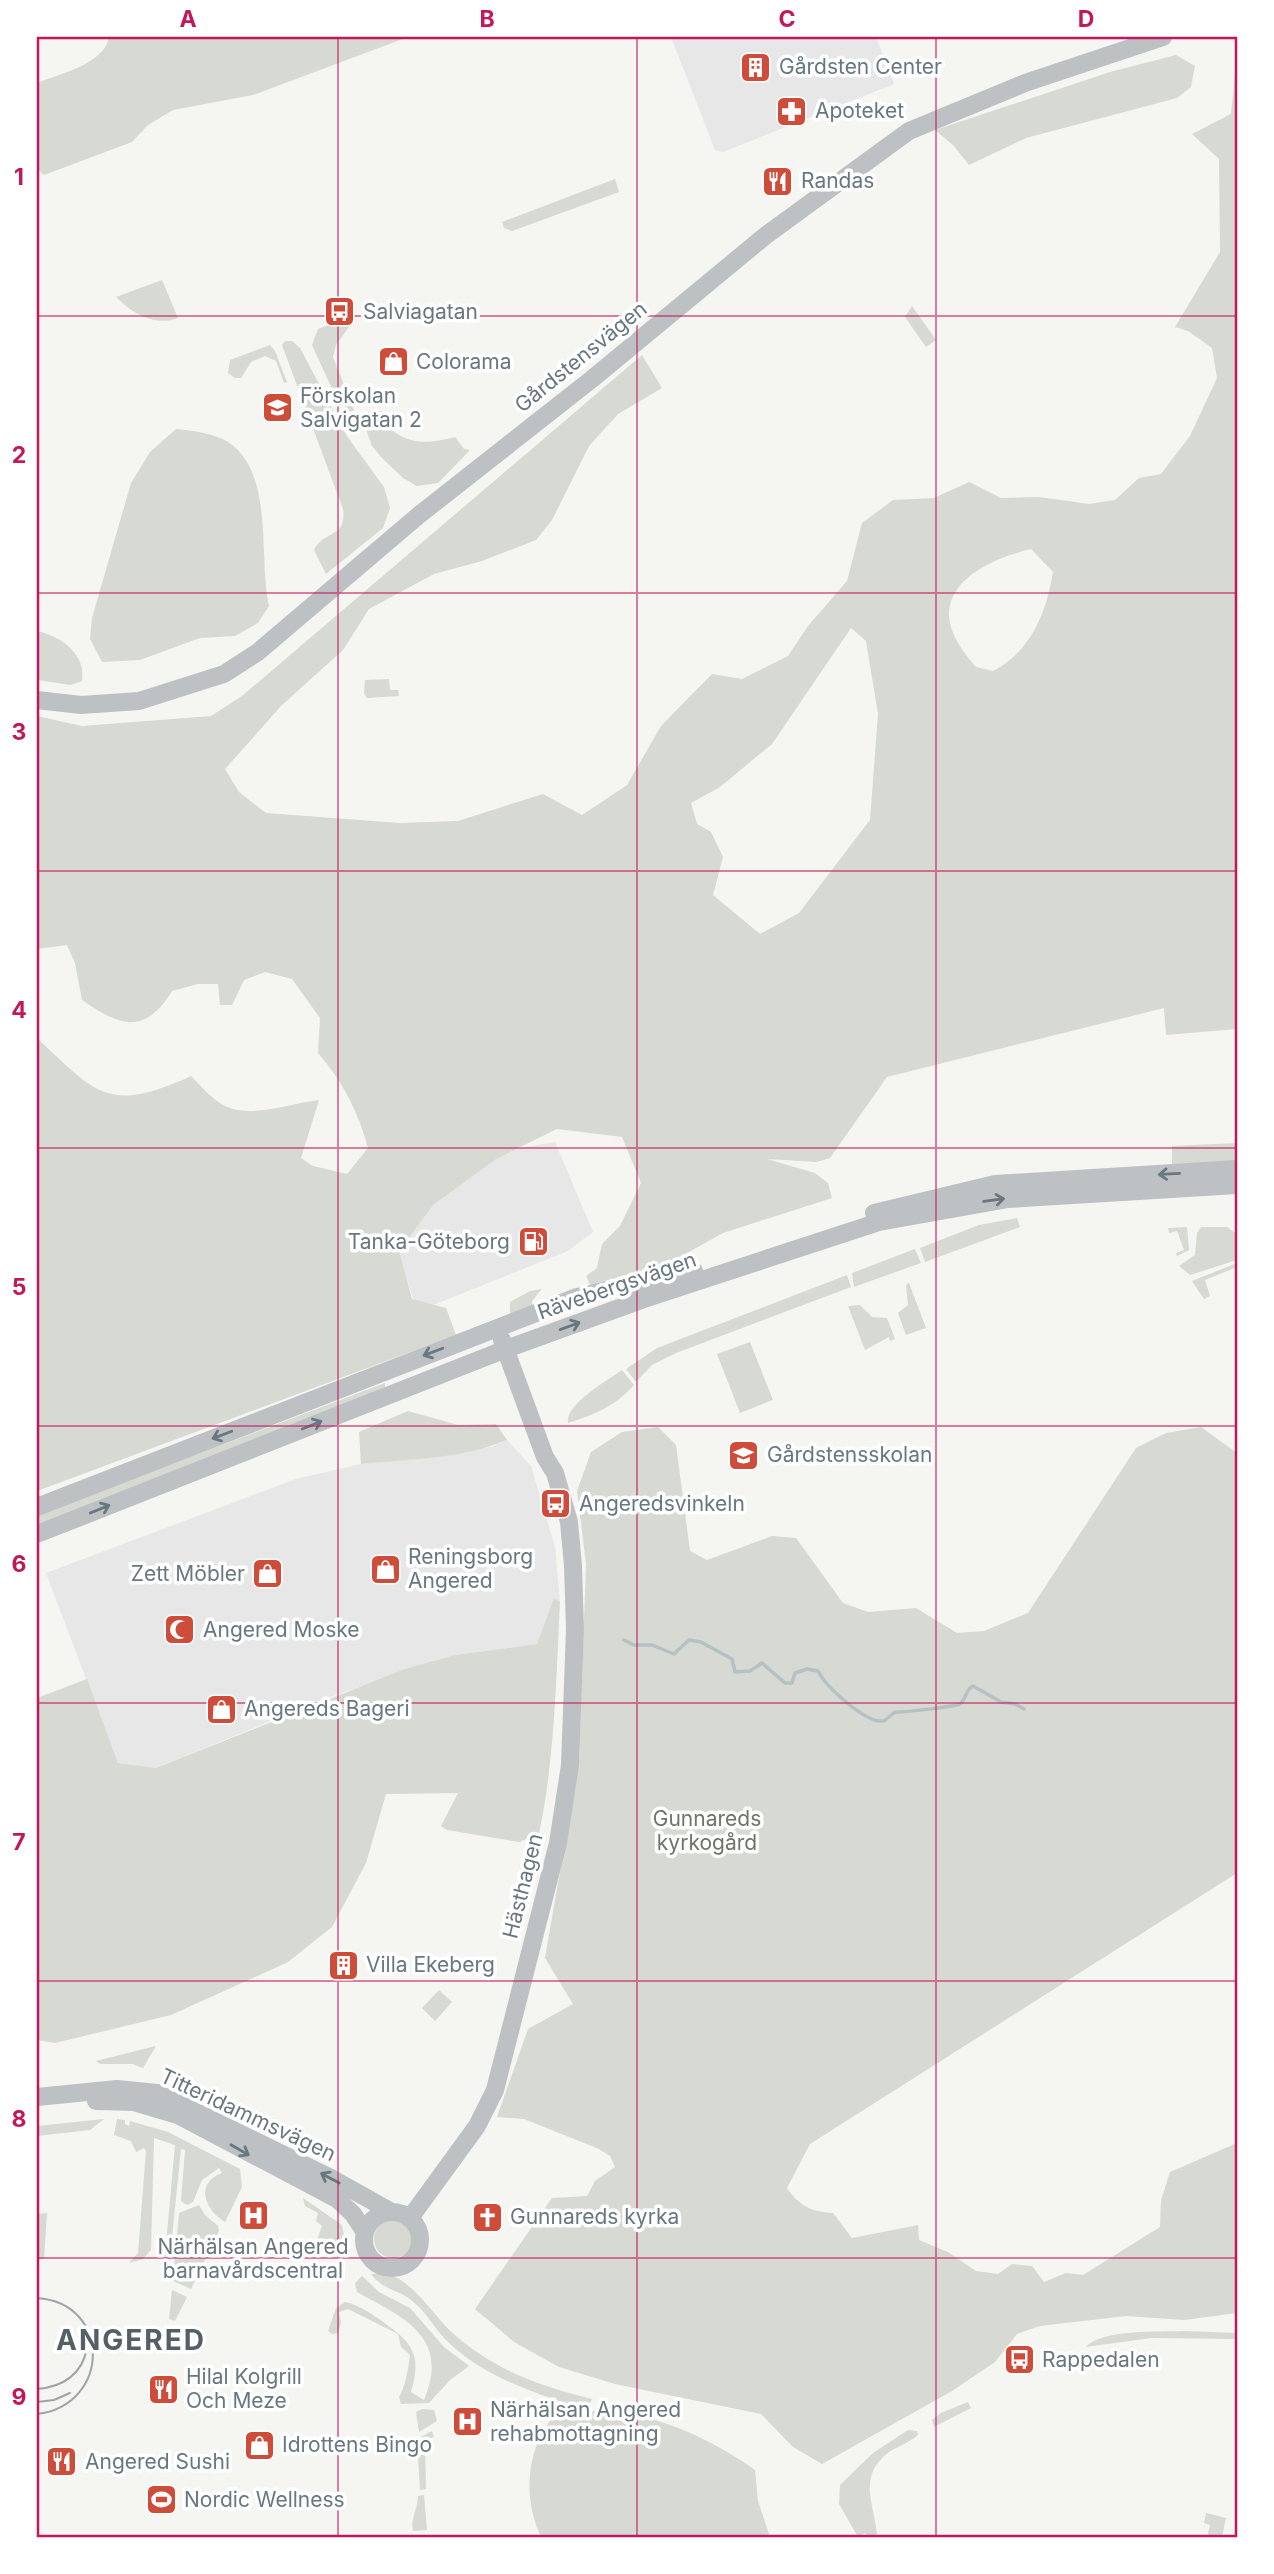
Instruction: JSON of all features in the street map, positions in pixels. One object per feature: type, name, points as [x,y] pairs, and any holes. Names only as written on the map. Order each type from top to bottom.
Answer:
[{"type":"street","name":"Gårdstensvägen","points":[[37,699],[80,705],[139,701],[224,674],[258,652],[419,515],[592,379],[765,236],[909,131],[1024,83],[1163,37]]},
{"type":"street","name":"Rävebergsvägen","points":[[37,1507],[577,1297],[650,1283],[739,1259],[876,1212],[995,1184],[1237,1168]]},
{"type":"street","name":"Rävebergsvägen","points":[[37,1534],[506,1349],[644,1298],[879,1222],[1008,1199],[1237,1185]]},
{"type":"street","name":"Hästhagen","points":[[410,2218],[477,2126],[495,2090],[563,1821],[570,1765],[575,1629],[573,1566],[568,1536],[547,1476],[545,1457],[497,1327]]},
{"type":"street","name":"Titteridammsvägen","points":[[37,2097],[117,2089],[157,2094],[331,2178],[390,2211]]},
{"type":"street","name":"Titteridammsvägen","points":[[37,2108],[112,2101],[162,2109],[337,2199],[353,2214],[365,2232]]},
{"type":"street","points":[[390,2211],[410,2218],[419,2229],[421,2243],[415,2257],[401,2267],[386,2268],[373,2261],[365,2250],[365,2232],[372,2219],[390,2211]]},
{"type":"shaded area","points":[[671,37],[876,37],[894,84],[723,152],[715,150]]},
{"type":"shaded area","points":[[555,1142],[593,1232],[568,1251],[418,1311],[395,1248],[437,1197],[497,1152]]},
{"type":"shaded area","points":[[507,1440],[531,1466],[555,1547],[560,1602],[554,1599],[537,1644],[456,1655],[329,1697],[156,1768],[118,1763],[46,1573],[296,1479],[361,1464],[491,1447]]},
{"type":"green space","points":[[109,37],[408,37],[253,95],[173,110],[148,125],[132,142],[44,175],[37,169],[37,83],[90,61],[106,46]]},
{"type":"green space","points":[[1237,53],[1237,1029],[1166,1035],[1164,1008],[887,1077],[830,1158],[817,1162],[767,1159],[815,1173],[828,1183],[832,1198],[723,1233],[644,1277],[610,1279],[591,1287],[586,1276],[597,1268],[602,1244],[620,1226],[641,1183],[622,1137],[557,1129],[496,1159],[433,1205],[399,1251],[412,1299],[446,1308],[456,1335],[37,1491],[37,1038],[90,1085],[105,1092],[140,1094],[191,1076],[220,1103],[242,1111],[319,1100],[301,1158],[313,1166],[347,1174],[368,1148],[349,1098],[318,1053],[320,1018],[292,979],[265,972],[244,980],[232,1005],[220,1005],[218,984],[198,984],[172,991],[151,1015],[131,1022],[108,1016],[82,1000],[75,963],[67,945],[37,949],[37,716],[82,726],[211,716],[242,696],[642,355],[662,388],[618,414],[589,446],[552,520],[536,540],[482,561],[434,574],[369,609],[343,650],[281,706],[225,769],[239,792],[266,813],[400,823],[458,821],[543,794],[582,815],[627,785],[661,726],[712,674],[742,679],[788,656],[808,626],[847,581],[862,523],[893,500],[934,498],[969,482],[1001,498],[1039,497],[1089,504],[1115,500],[1139,478],[1161,474],[1190,436],[1217,378],[1212,348],[1188,331],[1175,327],[1220,252],[1219,159],[1192,134],[1231,114]],"holes":[[[1031,549],[1053,572],[1046,602],[1035,630],[1006,663],[993,671],[976,667],[951,628],[949,613],[952,600],[958,588],[979,569]],[[851,628],[866,641],[878,714],[870,820],[799,913],[760,934],[713,895],[723,857],[711,832],[697,824],[691,803],[720,787],[772,744]]]},
{"type":"green space","points":[[1176,55],[1195,66],[1191,87],[1177,98],[1026,138],[969,165],[954,146],[935,130],[1110,72]]},
{"type":"green space","points":[[615,179],[619,192],[512,231],[504,228],[502,222]]},
{"type":"green space","points":[[162,280],[178,318],[152,320],[129,308],[116,297]]},
{"type":"green space","points":[[912,306],[936,340],[926,347],[905,317]]},
{"type":"green space","points":[[344,319],[349,327],[336,345],[333,357],[354,410],[348,413],[333,391],[312,345],[318,329]]},
{"type":"green space","points":[[285,341],[292,341],[300,348],[346,435],[384,487],[390,508],[383,528],[326,574],[314,550],[323,539],[338,530],[343,519],[343,509],[282,345]]},
{"type":"green space","points":[[270,345],[287,382],[284,383],[276,361],[265,356],[251,362],[241,378],[235,378],[228,373],[230,360]]},
{"type":"green space","points":[[380,411],[391,414],[384,424],[410,440],[426,442],[455,437],[464,449],[470,450],[438,483],[417,486],[403,478],[372,446],[366,429],[373,414]]},
{"type":"green space","points":[[176,429],[210,434],[228,442],[243,456],[253,474],[262,517],[269,606],[258,623],[235,636],[200,638],[140,660],[102,662],[90,639],[92,618],[131,483],[150,452]]},
{"type":"green space","points":[[37,631],[55,637],[70,648],[80,662],[82,681],[70,685],[37,680]]},
{"type":"green space","points":[[389,679],[390,690],[398,690],[399,696],[367,698],[364,693],[365,680]]},
{"type":"green space","points":[[1237,1143],[1237,1164],[1172,1168],[1172,1146]]},
{"type":"green space","points":[[1017,1218],[1020,1227],[925,1262],[920,1248],[979,1225]]},
{"type":"green space","points":[[1187,1227],[1189,1250],[1177,1256],[1176,1253],[1184,1250],[1177,1231],[1169,1233],[1168,1228]]},
{"type":"green space","points":[[1201,1227],[1227,1227],[1237,1234],[1237,1260],[1190,1275],[1179,1266],[1195,1255],[1197,1233]]},
{"type":"green space","points":[[915,1249],[921,1263],[854,1287],[852,1273]]},
{"type":"green space","points":[[1237,1263],[1237,1267],[1205,1280],[1210,1296],[1204,1299],[1192,1281]]},
{"type":"green space","points":[[847,1275],[851,1287],[676,1353],[652,1365],[636,1382],[626,1369],[657,1348]]},
{"type":"green space","points":[[909,1283],[926,1328],[906,1335],[898,1313],[908,1305],[906,1285]]},
{"type":"green space","points":[[542,1289],[532,1301],[533,1309],[510,1314],[510,1302],[530,1291]]},
{"type":"green space","points":[[860,1305],[872,1317],[887,1318],[895,1339],[890,1341],[889,1337],[865,1350],[848,1306]]},
{"type":"green space","points":[[750,1342],[773,1400],[740,1413],[717,1354]]},
{"type":"green space","points":[[622,1370],[634,1385],[620,1399],[604,1409],[568,1423],[573,1408],[580,1401]]},
{"type":"green space","points":[[385,1383],[385,1388],[37,1526],[37,1515]]},
{"type":"green space","points":[[408,1411],[458,1425],[496,1424],[507,1440],[454,1455],[361,1464],[359,1432]]},
{"type":"green space","name":"Gunnareds kyrkogård","points":[[658,1427],[676,1445],[690,1551],[707,1560],[772,1536],[796,1538],[843,1603],[868,1612],[916,1608],[957,1633],[984,1631],[1028,1613],[1136,1448],[1166,1433],[1201,1427],[1237,1453],[1237,1873],[810,2144],[787,2188],[807,2207],[833,2213],[852,2238],[918,2225],[919,2240],[948,2252],[976,2271],[998,2274],[1012,2264],[1032,2266],[1044,2282],[1066,2273],[1083,2275],[1160,2227],[1161,2200],[1170,2172],[1237,2143],[1237,2313],[1184,2320],[1126,2316],[1040,2326],[1017,2334],[995,2362],[952,2391],[822,2464],[793,2447],[761,2414],[615,2384],[559,2367],[514,2342],[475,2309],[552,2198],[587,2196],[595,2181],[615,2167],[610,2156],[599,2149],[524,2119],[497,2117],[528,2029],[573,2004],[545,1958],[579,1762],[586,1564],[577,1491],[591,1452],[622,1432]]},
{"type":"green space","points":[[554,1598],[560,1602],[554,1718],[539,1834],[519,1842],[447,1830],[441,1826],[458,1793],[386,1794],[366,1863],[332,1927],[288,1962],[171,2015],[55,2043],[37,2040],[37,1698],[87,1679],[118,1763],[156,1768],[405,1669],[456,1655],[537,1644]]},
{"type":"green space","points":[[439,1990],[452,2002],[435,2021],[422,2008]]},
{"type":"green space","points":[[156,2046],[143,2068],[133,2064],[100,2064],[96,2061]]},
{"type":"green space","points":[[104,2119],[90,2130],[37,2136],[37,2126]]},
{"type":"green space","points":[[117,2119],[125,2120],[125,2124],[129,2126],[130,2121],[168,2132],[240,2169],[242,2187],[225,2222],[212,2211],[205,2190],[213,2177],[222,2173],[219,2168],[202,2180],[193,2202],[187,2205],[181,2201],[185,2150],[181,2149],[168,2277],[163,2277],[175,2145],[154,2138],[151,2250],[143,2259],[129,2263],[138,2253],[146,2151],[144,2148],[136,2152],[131,2141],[114,2135]]},
{"type":"green space","points":[[303,2198],[342,2225],[345,2240],[340,2266],[337,2266],[338,2256],[315,2245],[322,2226],[316,2221],[318,2213],[305,2206]]},
{"type":"green space","points":[[199,2205],[205,2215],[218,2226],[219,2231],[191,2289],[173,2281],[179,2213]]},
{"type":"green space","points":[[47,2213],[44,2259],[37,2260],[37,2214]]},
{"type":"green space","points":[[393,2220],[406,2226],[412,2239],[406,2252],[393,2258],[380,2252],[374,2239],[380,2226]]},
{"type":"green space","points":[[384,2273],[405,2283],[447,2328],[471,2348],[520,2376],[592,2399],[587,2410],[531,2391],[478,2365],[447,2341],[416,2304],[380,2283],[371,2274]]},
{"type":"green space","points":[[362,2276],[379,2292],[410,2308],[444,2347],[469,2366],[450,2380],[429,2403],[401,2404],[399,2397],[405,2383],[410,2355],[401,2347],[398,2334],[348,2309],[339,2312],[341,2322],[338,2333],[332,2334],[328,2331],[336,2308],[345,2302],[379,2319],[399,2334],[411,2349],[415,2367],[411,2392],[424,2400],[431,2378],[431,2360],[427,2344],[418,2331],[405,2320],[357,2292],[355,2283]]},
{"type":"green space","points":[[172,2290],[187,2297],[175,2321],[169,2319]]},
{"type":"green space","points":[[1185,2331],[1237,2333],[1237,2339],[1151,2338],[1086,2347],[1094,2341],[1118,2334]]},
{"type":"green space","points":[[968,2402],[971,2408],[934,2427],[932,2420],[941,2413]]},
{"type":"green space","points":[[422,2409],[434,2410],[437,2421],[419,2432],[416,2412]]},
{"type":"green space","points":[[575,2410],[620,2413],[651,2419],[698,2436],[742,2461],[755,2470],[758,2501],[770,2537],[541,2537],[531,2506],[529,2489],[533,2457],[538,2441],[556,2413]]},
{"type":"green space","points":[[908,2430],[917,2431],[918,2435],[879,2461],[870,2480],[877,2534],[869,2537],[865,2533],[858,2537],[839,2504],[840,2485],[873,2453]]},
{"type":"green space","points":[[432,2431],[434,2437],[425,2440],[426,2489],[420,2490],[417,2439]]},
{"type":"green space","points":[[424,2495],[427,2530],[413,2531],[418,2496]]},
{"type":"green space","points":[[1206,2513],[1226,2518],[1222,2537],[1207,2537],[1210,2525],[1204,2523]]},
{"type":"waterway","points":[[624,1640],[634,1645],[652,1645],[674,1654],[689,1640],[701,1642],[732,1659],[735,1672],[750,1671],[762,1663],[785,1683],[792,1683],[795,1673],[807,1669],[818,1671],[844,1700],[862,1714],[878,1721],[884,1721],[895,1712],[960,1704],[973,1686],[1001,1702],[1015,1704],[1024,1709]]},
{"type":"tram line","points":[[37,2298],[62,2304],[79,2317],[89,2335],[93,2354],[89,2375],[79,2393],[61,2407],[37,2414]]},
{"type":"tram line","points":[[37,2389],[63,2382],[76,2372],[87,2347]]},
{"type":"tram line","points":[[37,2402],[54,2400],[70,2393]]},
{"type":"place","name":"Gårdsten Center","points":[[756,67]]},
{"type":"place","name":"Apoteket","points":[[792,111]]},
{"type":"place","name":"Randas","points":[[778,181]]},
{"type":"place","name":"Salviagatan","points":[[340,312]]},
{"type":"place","name":"Colorama","points":[[393,362]]},
{"type":"place","name":"Förskolan Salvigatan 2","points":[[277,408]]},
{"type":"place","name":"Tanka-Göteborg","points":[[533,1242]]},
{"type":"place","name":"Gårdstensskolan","points":[[744,1455]]},
{"type":"place","name":"Angeredsvinkeln","points":[[556,1504]]},
{"type":"place","name":"Reningsborg Angered","points":[[385,1569]]},
{"type":"place","name":"Zett Möbler","points":[[268,1574]]},
{"type":"place","name":"Angered Moske","points":[[180,1630]]},
{"type":"place","name":"Angereds Bageri","points":[[221,1709]]},
{"type":"place","name":"Villa Ekeberg","points":[[343,1965]]},
{"type":"place","name":"Närhälsan Angered barnavårdscentral","points":[[253,2215]]},
{"type":"place","name":"Gunnareds kyrka","points":[[487,2217]]},
{"type":"place","name":"Rappedalen","points":[[1019,2360]]},
{"type":"place","name":"Hilal Kolgrill Och Meze","points":[[163,2389]]},
{"type":"place","name":"Närhälsan Angered rehabmottagning","points":[[467,2422]]},
{"type":"place","name":"Idrottens Bingo","points":[[259,2445]]},
{"type":"place","name":"Angered Sushi","points":[[62,2462]]},
{"type":"place","name":"Nordic Wellness","points":[[161,2500]]},
{"type":"district","name":"ANGERED","points":[[131,2340]]}]
